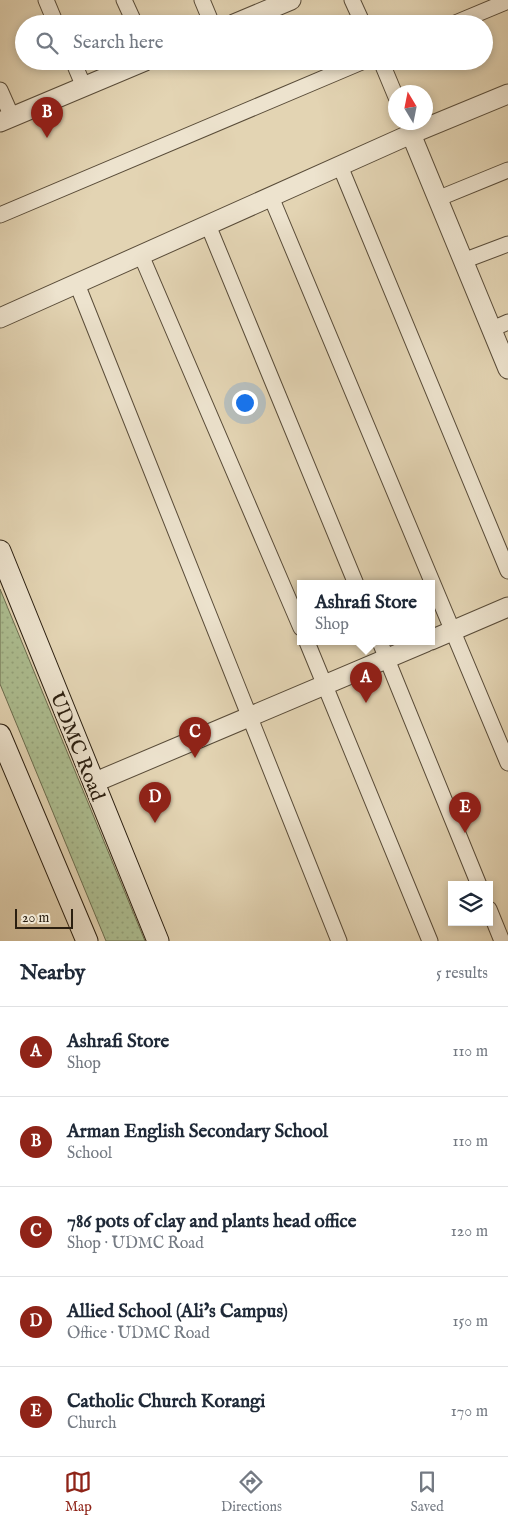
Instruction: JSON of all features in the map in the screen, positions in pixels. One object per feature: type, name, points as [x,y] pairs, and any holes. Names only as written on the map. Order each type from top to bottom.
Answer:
[{"type":"main road","name":"UDMC Road","points":[[0,551],[158,941]]},
{"type":"main road","points":[[0,734],[87,941]]},
{"type":"street","points":[[46,0],[52,15]]},
{"type":"street","points":[[124,0],[130,15]]},
{"type":"street","points":[[202,0],[208,15]]},
{"type":"street","points":[[352,0],[359,15]]},
{"type":"street","points":[[475,15],[508,1]]},
{"type":"street","points":[[253,15],[281,2]]},
{"type":"street","points":[[77,70],[84,87]]},
{"type":"street","points":[[0,90],[6,120],[124,70]]},
{"type":"street","points":[[0,215],[343,70]]},
{"type":"street","points":[[385,70],[391,85]]},
{"type":"street","points":[[433,120],[508,94]]},
{"type":"street","points":[[0,318],[340,166],[405,130]]},
{"type":"street","points":[[410,130],[463,261],[500,326],[508,369]]},
{"type":"street","points":[[340,166],[508,571]]},
{"type":"street","points":[[438,198],[508,170]]},
{"type":"street","points":[[271,197],[432,580]]},
{"type":"street","points":[[208,225],[354,580]]},
{"type":"street","points":[[463,261],[508,244]]},
{"type":"street","points":[[141,255],[297,619]]},
{"type":"street","points":[[77,284],[338,941]]},
{"type":"street","points":[[435,587],[508,763]]},
{"type":"street","points":[[435,638],[508,607]]},
{"type":"street","points":[[308,645],[430,941]]},
{"type":"street","points":[[93,783],[325,684],[384,650],[410,645]]},
{"type":"street","points":[[384,650],[477,881]]},
{"type":"street","points":[[493,919],[502,941]]},
{"type":"green space","points":[[0,589],[145,941],[106,941],[0,684]]},
{"type":"place","name":"Arman English Secondary School","points":[[47,138]]},
{"type":"place","name":"Ashrafi Store","points":[[366,703]]},
{"type":"place","name":"786 pots of clay and plants head office","points":[[195,758]]},
{"type":"place","name":"Allied School (Ali's Campus)","points":[[155,823]]},
{"type":"place","name":"Catholic Church Korangi","points":[[465,833]]}]
